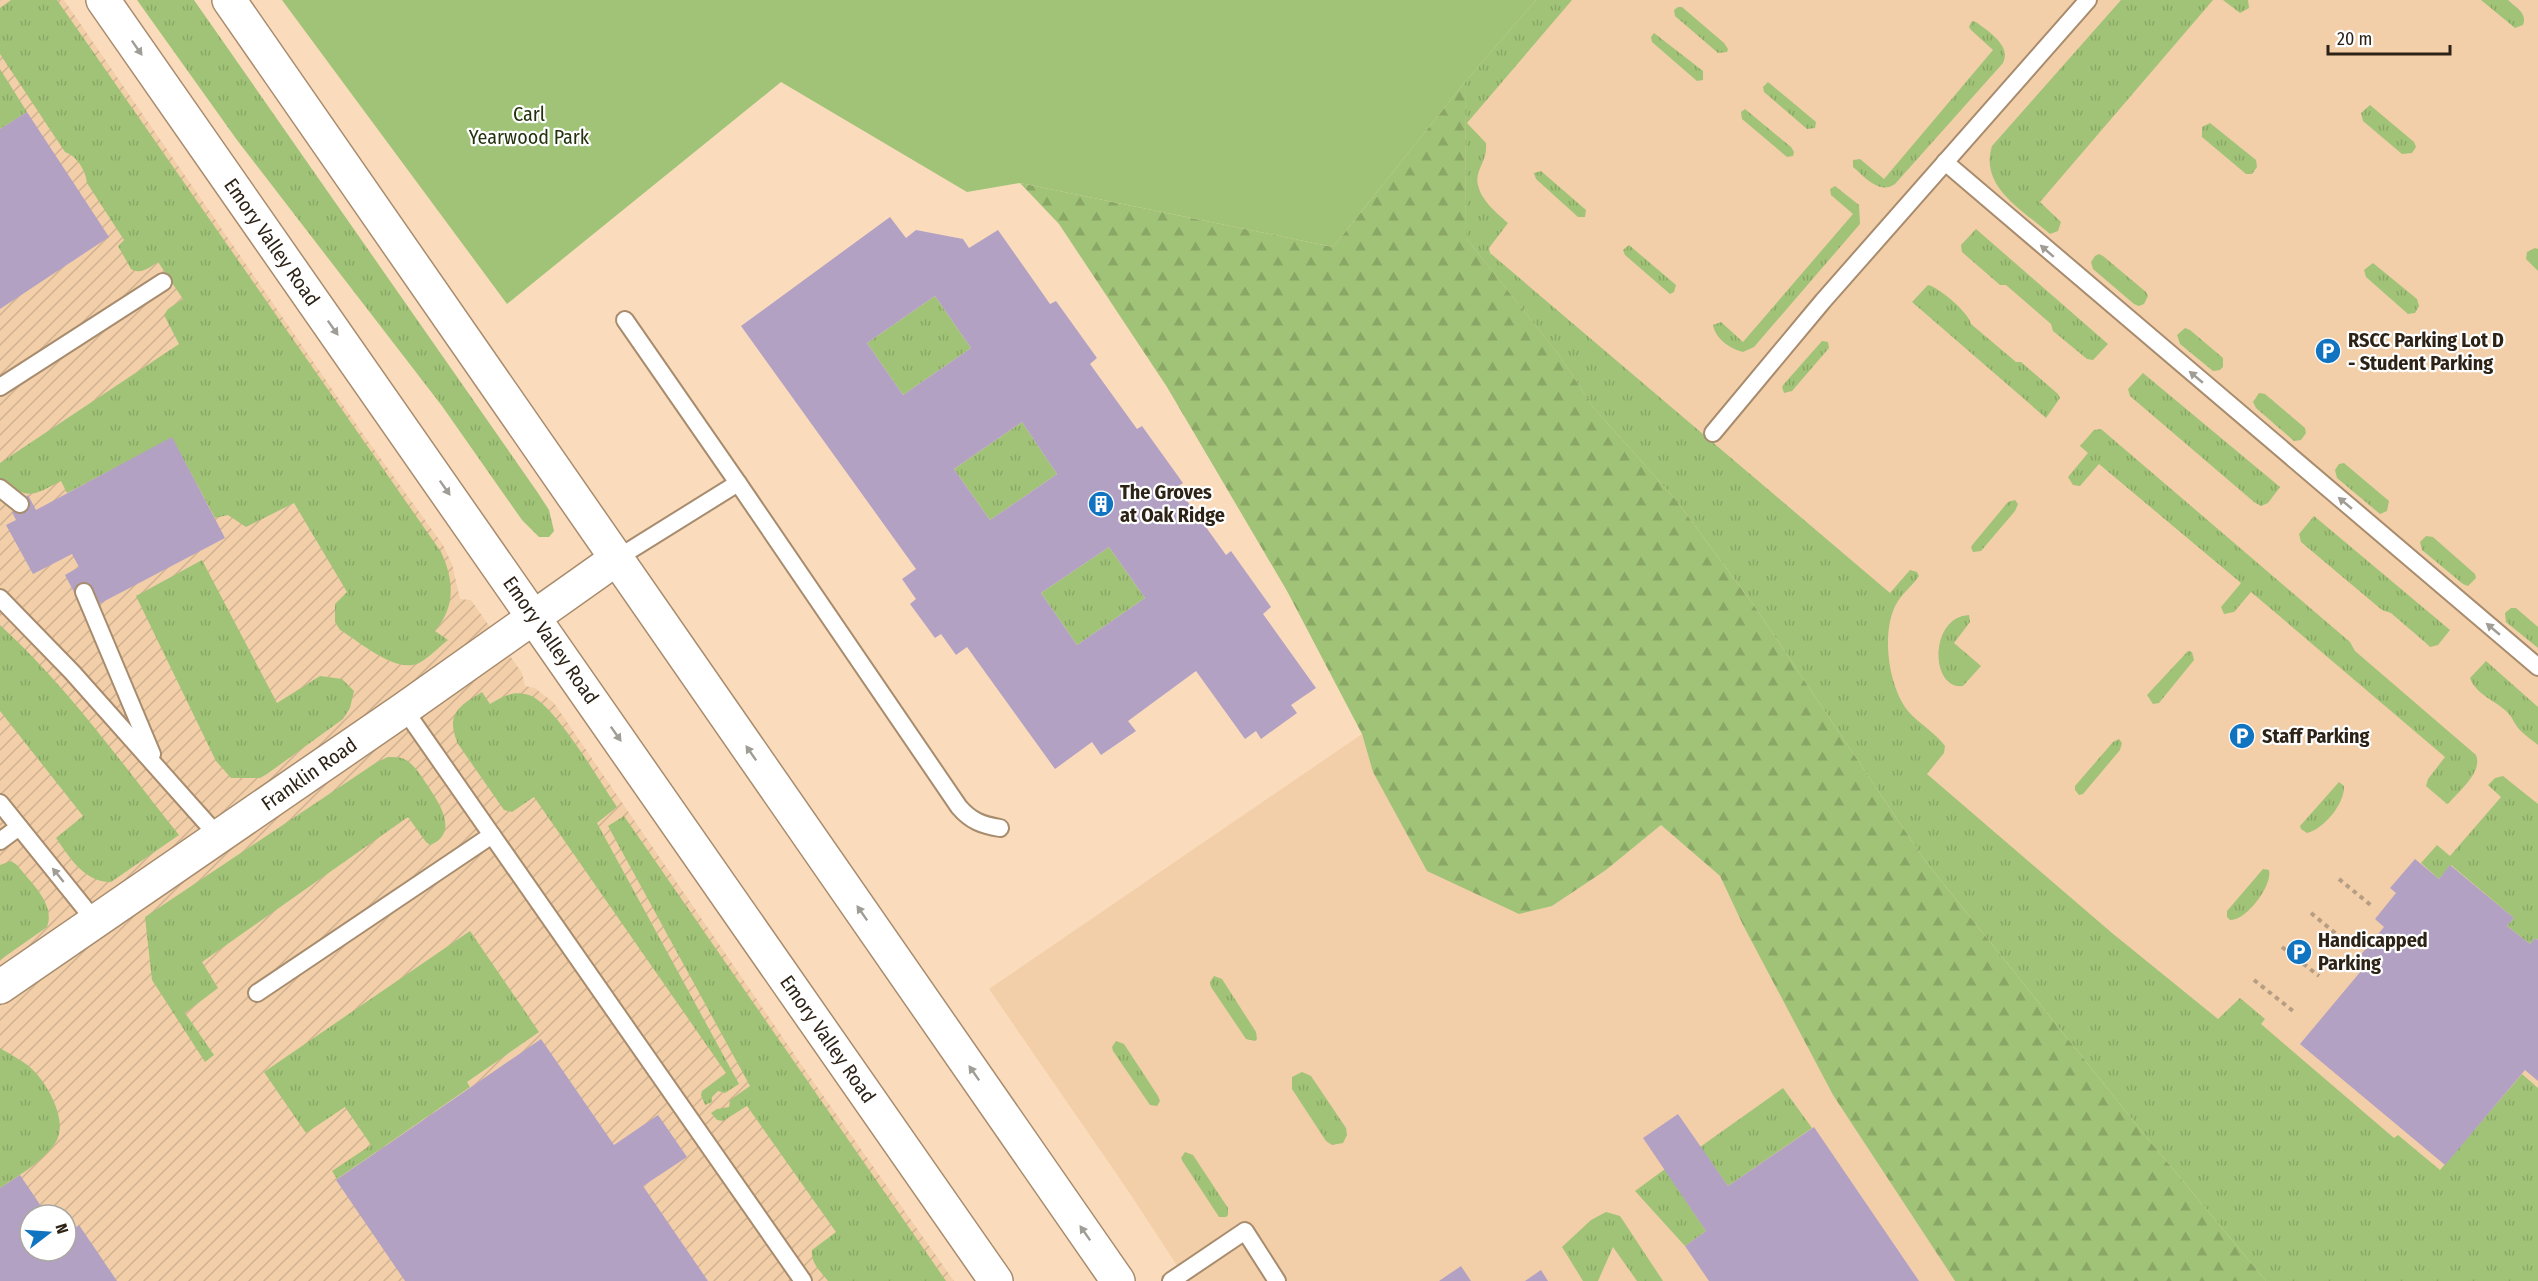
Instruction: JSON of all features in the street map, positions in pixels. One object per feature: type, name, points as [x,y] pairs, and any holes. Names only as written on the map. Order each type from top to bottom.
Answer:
[{"type":"main road","name":"Emory Valley Road","points":[[104,0],[996,1281]]},
{"type":"main road","points":[[229,0],[1118,1281]]},
{"type":"main road","name":"Franklin Road","points":[[0,987],[404,709],[616,559]]},
{"type":"lane","points":[[1713,433],[1823,301],[2088,0]]},
{"type":"lane","points":[[1945,162],[2538,667]]},
{"type":"lane","points":[[0,387],[163,282]]},
{"type":"lane","points":[[625,320],[959,807],[968,818],[1000,828]]},
{"type":"lane","points":[[616,559],[738,483]]},
{"type":"lane","points":[[0,488],[20,504]]},
{"type":"lane","points":[[84,592],[156,764]]},
{"type":"lane","points":[[0,598],[72,672],[218,836]]},
{"type":"lane","points":[[404,709],[803,1281]]},
{"type":"lane","points":[[0,803],[95,921]]},
{"type":"lane","points":[[0,841],[19,827]]},
{"type":"lane","points":[[257,993],[492,835]]},
{"type":"lane","points":[[1171,1281],[1245,1231],[1277,1281]]},
{"type":"path","points":[[2339,879],[2373,907]]},
{"type":"path","points":[[2311,913],[2346,942]]},
{"type":"path","points":[[2282,947],[2319,976]]},
{"type":"path","points":[[2254,980],[2293,1011]]},
{"type":"shaded area","points":[[0,0],[64,0],[363,434],[443,545],[452,564],[460,599],[471,600],[522,673],[525,686],[535,688],[554,703],[803,1067],[954,1281],[0,1281]]},
{"type":"shaded area","points":[[1536,0],[2538,0],[2538,1281],[2266,1281],[1676,500],[1593,407],[1222,386],[1465,82]]},
{"type":"shaded area","points":[[1362,734],[1373,772],[1552,906],[1606,870],[1661,825],[1720,876],[1743,925],[1833,1095],[1955,1281],[1187,1281],[1129,1192],[989,989]]},
{"type":"green space","points":[[11,0],[57,0],[441,552],[448,573],[451,593],[447,612],[435,631],[448,640],[423,661],[410,665],[389,661],[340,630],[335,622],[335,604],[347,592],[294,503],[246,527],[228,515],[215,518],[172,438],[67,493],[61,481],[29,494],[17,490],[0,478],[0,463],[179,344],[164,315],[168,309],[183,299],[158,262],[142,271],[131,269],[118,246],[124,240],[87,183],[80,164],[65,152],[0,54],[0,8]]},
{"type":"green space","points":[[137,0],[194,0],[538,493],[549,510],[554,531],[549,537],[539,537],[522,520],[442,406],[237,140]]},
{"type":"green space","name":"Carl Yearwood Park","points":[[282,0],[1536,0],[1465,82],[1333,247],[1020,183],[967,192],[781,82],[507,304]]},
{"type":"green space","points":[[1536,0],[1572,0],[1467,123],[1486,143],[1477,179],[1481,194],[1508,223],[1489,248],[1490,253],[1890,593],[1910,570],[1917,572],[1919,576],[1898,601],[1892,613],[1888,642],[1891,673],[1901,700],[1912,716],[1945,746],[1944,753],[1927,774],[2112,933],[2218,1019],[2240,998],[2265,1019],[2261,1024],[2394,1138],[2398,1135],[2440,1170],[2522,1074],[2538,1088],[2538,1281],[2266,1281],[2148,1139],[1926,862],[1755,607],[1676,500],[1593,407],[1559,355],[1466,238],[1465,82]]},
{"type":"green space","points":[[2121,0],[2213,0],[2040,202],[2061,222],[2058,231],[2050,234],[2016,206],[1998,186],[1992,174],[1990,161],[1992,146]]},
{"type":"green space","points":[[2223,0],[2248,0],[2249,8],[2240,13]]},
{"type":"green space","points":[[2481,0],[2508,0],[2524,17],[2523,25],[2515,28]]},
{"type":"green space","points":[[1682,7],[1724,43],[1728,49],[1727,52],[1718,53],[1675,16],[1674,10]]},
{"type":"green space","points":[[1972,21],[1987,30],[2002,45],[2005,57],[2003,63],[1895,184],[1883,187],[1867,180],[1853,167],[1853,160],[1860,159],[1884,179],[1993,50],[1971,30],[1969,27]]},
{"type":"green space","points":[[1654,33],[1703,71],[1703,80],[1697,81],[1652,42],[1651,37]]},
{"type":"green space","points":[[0,69],[27,112],[0,129]]},
{"type":"green space","points":[[1465,82],[1466,238],[1559,355],[1593,407],[1676,500],[1755,607],[1926,862],[2148,1139],[2266,1281],[1955,1281],[1833,1095],[1743,925],[1720,876],[1661,825],[1606,870],[1552,906],[1519,914],[1427,871],[1373,772],[1362,734],[1287,591],[1167,387],[1059,224],[1020,183],[1333,247]]},
{"type":"green space","points":[[1768,82],[1816,122],[1815,128],[1807,129],[1764,92],[1763,87]]},
{"type":"green space","points":[[2370,105],[2414,142],[2416,147],[2412,153],[2402,154],[2363,121],[2361,113]]},
{"type":"green space","points":[[1745,109],[1791,147],[1794,152],[1793,156],[1787,157],[1742,119],[1741,112]]},
{"type":"green space","points":[[2210,123],[2256,160],[2257,167],[2252,174],[2246,174],[2202,137],[2202,127]]},
{"type":"green space","points":[[1541,171],[1586,210],[1585,217],[1578,217],[1536,179],[1534,173]]},
{"type":"green space","points":[[1835,186],[1859,205],[1860,224],[1754,347],[1743,352],[1728,346],[1714,330],[1713,325],[1721,322],[1743,342],[1853,214],[1831,195],[1830,189]]},
{"type":"green space","points":[[1976,229],[2108,344],[2093,360],[2087,359],[2053,331],[2051,324],[2006,285],[2000,285],[1962,252],[1961,245]]},
{"type":"green space","points":[[1629,245],[1676,285],[1674,292],[1670,294],[1625,255],[1623,250]]},
{"type":"green space","points":[[2538,249],[2538,271],[2526,259],[2527,252]]},
{"type":"green space","points":[[2099,254],[2146,292],[2148,296],[2144,304],[2139,306],[2134,304],[2093,269],[2091,262]]},
{"type":"green space","points":[[2373,263],[2417,299],[2419,306],[2415,313],[2408,314],[2366,277],[2364,270]]},
{"type":"green space","points":[[1928,285],[1940,291],[1965,314],[1971,324],[2058,394],[2060,398],[2046,418],[1912,302]]},
{"type":"green space","points":[[935,296],[971,348],[903,395],[867,343]]},
{"type":"green space","points":[[2185,328],[2223,358],[2223,367],[2220,370],[2213,371],[2180,344],[2177,335]]},
{"type":"green space","points":[[1822,341],[1828,342],[1829,348],[1792,391],[1784,393],[1782,387],[1784,384]]},
{"type":"green space","points":[[2143,373],[2280,487],[2268,503],[2261,506],[2254,502],[2130,396],[2128,389]]},
{"type":"green space","points":[[2259,393],[2265,394],[2305,428],[2306,433],[2301,440],[2294,441],[2256,408],[2253,402]]},
{"type":"green space","points":[[1022,422],[1057,474],[990,520],[954,469]]},
{"type":"green space","points":[[2101,429],[2350,642],[2355,651],[2476,755],[2476,768],[2473,774],[2449,803],[2447,804],[2426,786],[2428,779],[2445,757],[2251,592],[2234,612],[2224,614],[2221,607],[2241,583],[2099,464],[2080,486],[2073,485],[2068,477],[2088,453],[2080,446],[2094,430]]},
{"type":"green space","points":[[2344,463],[2389,501],[2387,511],[2380,514],[2337,478],[2335,470],[2339,464]]},
{"type":"green space","points":[[2015,500],[2018,504],[2015,511],[1981,551],[1973,552],[1971,547],[1973,544],[2008,502]]},
{"type":"green space","points":[[2314,516],[2450,630],[2438,645],[2430,647],[2301,542],[2299,534]]},
{"type":"green space","points":[[2426,536],[2433,537],[2475,574],[2476,578],[2468,586],[2422,550],[2420,542]]},
{"type":"green space","points":[[1109,547],[1145,598],[1077,645],[1041,593]]},
{"type":"green space","points":[[202,560],[277,703],[320,676],[342,679],[354,691],[350,708],[343,719],[260,778],[231,778],[216,761],[136,596]]},
{"type":"green space","points":[[2511,608],[2516,608],[2538,627],[2538,648],[2506,622],[2505,613]]},
{"type":"green space","points":[[1969,615],[1970,622],[1954,643],[1981,666],[1963,686],[1952,684],[1944,677],[1939,653],[1941,639],[1947,628],[1956,619]]},
{"type":"green space","points":[[0,625],[49,674],[179,835],[111,882],[101,881],[85,873],[72,861],[56,838],[83,816],[0,711]]},
{"type":"green space","points":[[2188,651],[2192,652],[2194,660],[2159,703],[2153,704],[2147,695]]},
{"type":"green space","points":[[2486,661],[2538,707],[2538,745],[2521,731],[2508,713],[2473,684],[2470,678]]},
{"type":"green space","points":[[482,692],[490,704],[504,696],[518,693],[529,695],[539,701],[563,727],[617,807],[597,823],[739,1084],[725,1093],[718,1091],[712,1097],[712,1102],[705,1105],[701,1095],[702,1091],[726,1073],[534,797],[512,812],[504,810],[458,744],[453,725],[456,712]]},
{"type":"green space","points":[[2119,739],[2122,743],[2120,750],[2083,794],[2079,795],[2075,786],[2113,742]]},
{"type":"green space","points":[[388,757],[406,760],[420,774],[441,809],[444,817],[444,833],[439,840],[430,845],[408,817],[202,962],[218,988],[185,1013],[214,1055],[205,1062],[152,980],[145,917],[377,762]]},
{"type":"green space","points":[[2503,776],[2538,804],[2538,940],[2535,938],[2530,944],[2507,926],[2514,918],[2451,865],[2439,879],[2421,863],[2437,845],[2450,856],[2501,797],[2488,785],[2495,778]]},
{"type":"green space","points":[[2339,782],[2344,786],[2343,793],[2332,814],[2314,831],[2307,833],[2301,829],[2300,826]]},
{"type":"green space","points":[[624,816],[946,1281],[828,1281],[817,1267],[812,1250],[836,1232],[747,1106],[723,1121],[717,1120],[711,1113],[717,1109],[729,1107],[730,1100],[750,1086],[608,826]]},
{"type":"green space","points":[[11,861],[17,865],[40,894],[48,910],[49,918],[47,927],[0,960],[0,865]]},
{"type":"green space","points":[[2263,869],[2269,870],[2269,876],[2263,893],[2243,915],[2230,920],[2227,917],[2227,911]]},
{"type":"green space","points":[[470,931],[539,1032],[467,1082],[470,1087],[337,1179],[332,1171],[371,1145],[345,1107],[306,1133],[264,1072]]},
{"type":"green space","points":[[1214,976],[1222,979],[1256,1032],[1255,1041],[1246,1039],[1211,987],[1210,982]]},
{"type":"green space","points":[[1116,1041],[1124,1044],[1158,1096],[1160,1101],[1157,1106],[1150,1105],[1113,1051],[1112,1047]]},
{"type":"green space","points":[[0,1048],[27,1065],[40,1078],[55,1104],[60,1132],[46,1154],[0,1188]]},
{"type":"green space","points":[[1302,1072],[1311,1076],[1346,1128],[1347,1135],[1343,1143],[1332,1145],[1326,1141],[1292,1089],[1292,1077]]},
{"type":"green space","points":[[1783,1088],[1812,1128],[1728,1186],[1700,1147]]},
{"type":"green space","points":[[1185,1152],[1193,1155],[1228,1208],[1226,1217],[1219,1217],[1183,1162],[1181,1158]]},
{"type":"green space","points":[[1665,1169],[1706,1231],[1685,1246],[1635,1191]]},
{"type":"green space","points":[[1606,1212],[1620,1216],[1663,1281],[1637,1281],[1613,1247],[1598,1281],[1583,1281],[1562,1247],[1591,1220]]},
{"type":"building","points":[[27,112],[109,237],[0,309],[0,129]]},
{"type":"building","name":"The Groves at Oak Ridge","points":[[890,217],[906,238],[916,230],[963,239],[969,248],[998,230],[1050,304],[1056,301],[1097,358],[1090,364],[1137,429],[1142,426],[1183,483],[1177,487],[1226,555],[1231,551],[1271,607],[1263,614],[1316,688],[1291,705],[1297,713],[1261,739],[1256,731],[1245,739],[1196,671],[1128,721],[1136,731],[1101,755],[1092,742],[1055,769],[967,647],[956,655],[941,634],[935,638],[910,604],[916,599],[902,579],[916,569],[741,326]],"holes":[[[935,296],[971,348],[903,395],[867,343]],[[1022,422],[1057,474],[990,520],[954,469]],[[1109,547],[1145,598],[1077,645],[1041,593]]]},
{"type":"building","points":[[172,437],[225,538],[99,604],[91,588],[76,596],[65,575],[79,567],[72,554],[33,574],[6,525],[16,520],[12,512],[28,495],[36,510]]},
{"type":"building","points":[[2415,859],[2439,879],[2450,865],[2514,918],[2507,926],[2530,944],[2535,938],[2538,940],[2538,1081],[2525,1070],[2445,1165],[2300,1044],[2361,971],[2353,964],[2384,927],[2375,919],[2396,893],[2390,888]]},
{"type":"building","points":[[541,1039],[614,1145],[658,1115],[687,1157],[643,1186],[708,1281],[405,1281],[336,1180]]},
{"type":"building","points":[[1678,1114],[1728,1186],[1814,1127],[1919,1281],[1709,1281],[1685,1246],[1706,1231],[1643,1138]]},
{"type":"building","points":[[20,1175],[39,1203],[18,1203],[18,1263],[78,1263],[79,1225],[117,1281],[0,1281],[0,1188]]},
{"type":"building","points":[[1461,1266],[1471,1281],[1439,1281]]},
{"type":"building","points":[[1541,1270],[1548,1281],[1525,1281]]},
{"type":"place","name":"RSCC Parking Lot D - Student Parking","points":[[2328,351]]},
{"type":"place","name":"The Groves at Oak Ridge","points":[[1101,504]]},
{"type":"place","name":"Staff Parking","points":[[2242,736]]},
{"type":"place","name":"Handicapped Parking","points":[[2299,952]]}]
